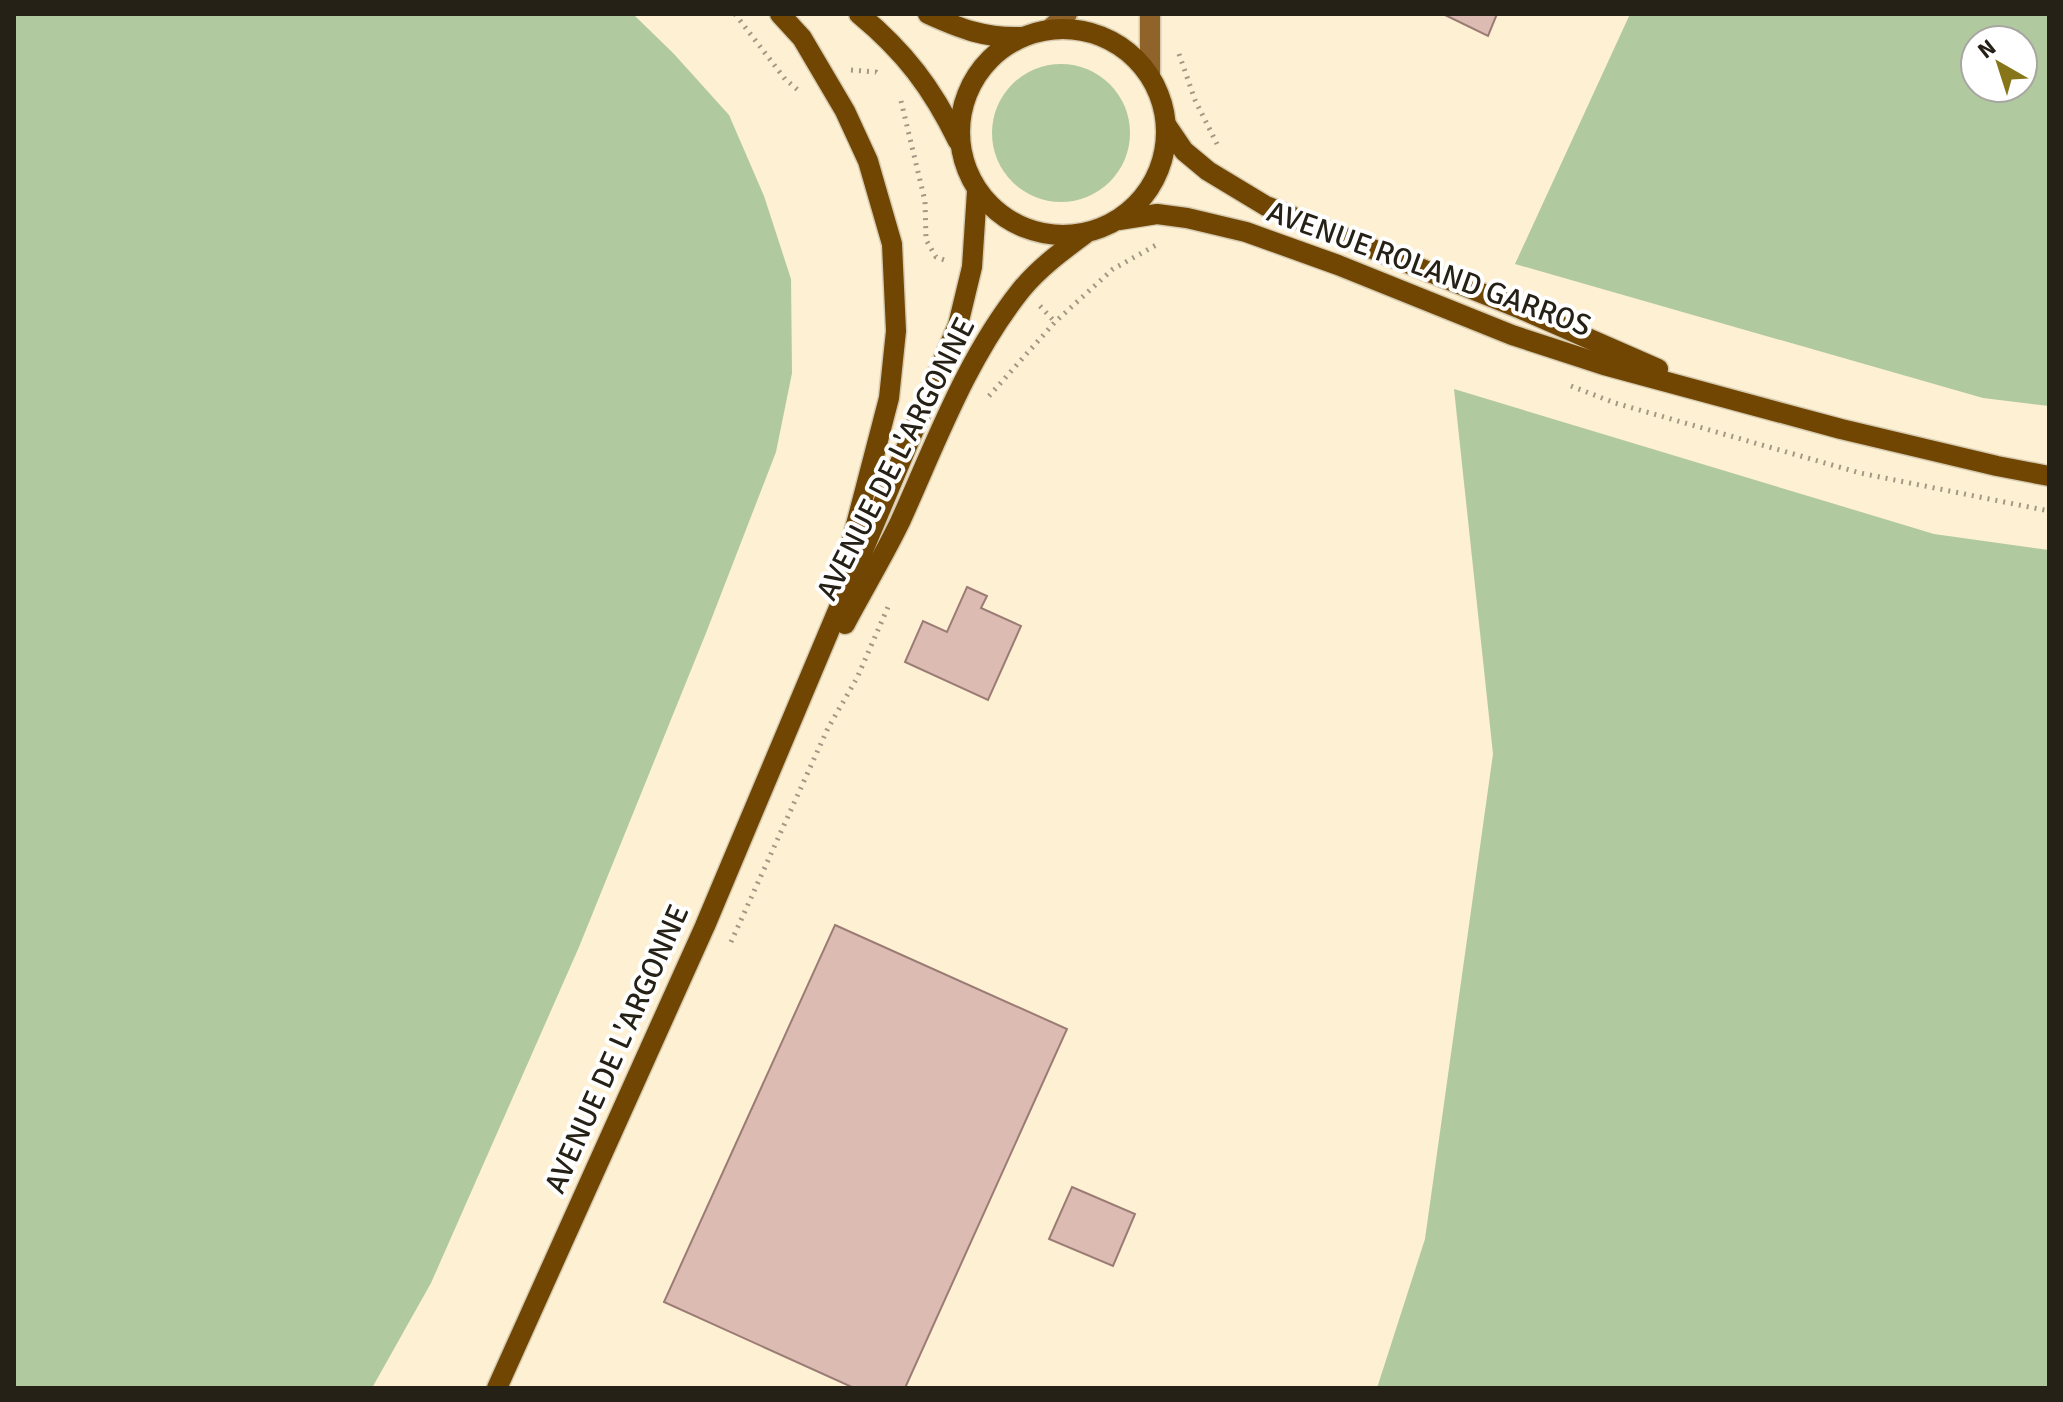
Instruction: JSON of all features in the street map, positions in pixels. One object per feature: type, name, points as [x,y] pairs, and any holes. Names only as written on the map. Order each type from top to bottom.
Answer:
[{"type":"main road","points":[[780,14],[802,38],[845,111],[868,161],[892,244],[896,331],[889,398],[821,652]]},
{"type":"main road","points":[[859,14],[883,34],[922,77],[960,145]]},
{"type":"main road","points":[[928,14],[995,38],[1020,37],[1050,29],[1079,29],[1106,38],[1131,53],[1150,75],[1162,99],[1167,126],[1165,153],[1156,180],[1140,202],[1119,220],[1085,234],[1063,236],[1041,234],[1019,227],[996,212],[977,191],[965,169],[960,145],[961,112],[973,81],[993,55],[1020,37]]},
{"type":"main road","points":[[1050,29],[1067,14]]},
{"type":"main road","points":[[1150,14],[1150,75]]},
{"type":"main road","name":"AVENUE ROLAND GARROS","points":[[1167,126],[1184,151],[1208,171],[1266,206],[1521,309],[1716,395]]},
{"type":"main road","name":"AVENUE DE L'ARGONNE","points":[[497,1388],[705,926],[958,325],[972,267],[977,191]]},
{"type":"main road","name":"AVENUE ROLAND GARROS","points":[[1119,220],[1157,214],[1246,232],[1338,265],[1512,335],[1604,365],[1841,429],[2049,476]]},
{"type":"main road","name":"AVENUE DE L'ARGONNE","points":[[786,733],[898,525],[959,391],[987,340],[1022,289],[1052,258],[1085,234]]},
{"type":"path","points":[[735,14],[785,79],[799,91],[809,88]]},
{"type":"path","points":[[1178,49],[1195,100],[1216,139],[1219,155]]},
{"type":"path","points":[[846,71],[876,72],[886,80]]},
{"type":"path","points":[[899,93],[925,201],[926,240],[936,257],[954,264]]},
{"type":"path","points":[[985,400],[1055,322]]},
{"type":"path","points":[[731,943],[828,728],[857,678],[894,594]]},
{"type":"green space","points":[[14,14],[633,14],[729,115],[764,196],[791,279],[792,373],[776,452],[579,947],[431,1283],[372,1388],[14,1388]]},
{"type":"green space","points":[[1630,14],[2049,14],[2049,406],[1983,398],[1515,264]]},
{"type":"green space","points":[[1061,64],[1088,69],[1110,84],[1125,106],[1130,133],[1125,160],[1110,182],[1088,197],[1061,202],[1034,197],[1012,182],[997,160],[992,133],[997,106],[1012,84],[1034,69]]},
{"type":"green space","points":[[1454,389],[1934,534],[2049,550],[2049,1388],[1377,1388],[1425,1239],[1493,754]]},
{"type":"building","points":[[1443,14],[1497,14],[1488,36]]},
{"type":"building","points":[[967,587],[987,596],[981,608],[1021,626],[988,700],[905,662],[923,621],[947,632]]},
{"type":"building","points":[[835,925],[1067,1029],[905,1388],[854,1388],[664,1302]]},
{"type":"building","points":[[1072,1187],[1135,1214],[1113,1266],[1049,1239]]}]
